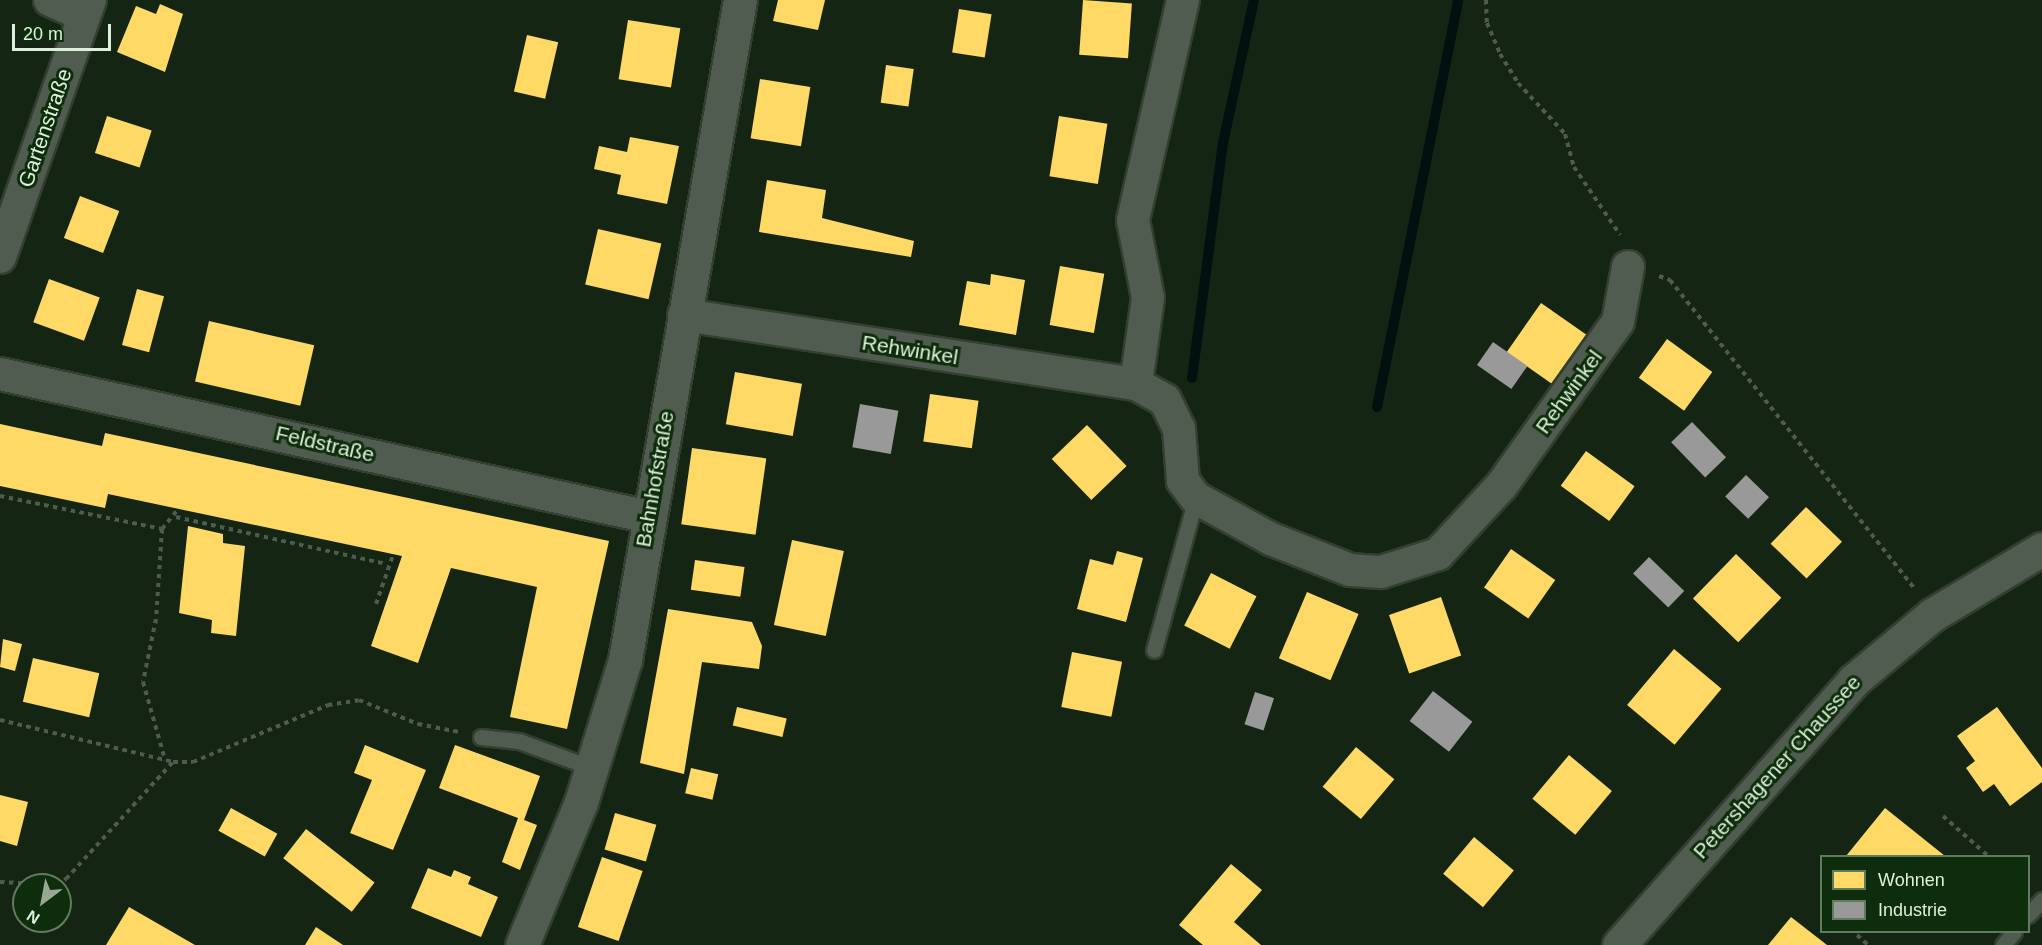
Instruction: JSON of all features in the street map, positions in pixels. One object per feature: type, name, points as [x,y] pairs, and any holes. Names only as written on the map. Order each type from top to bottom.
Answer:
[{"type":"main road","name":"Bahnhofstraße","points":[[522,945],[592,768],[625,660],[740,0]]},
{"type":"main road","name":"Petershagener Chaussee","points":[[1619,945],[1810,725],[1932,615],[2042,549]]},
{"type":"street","points":[[50,0],[87,7]]},
{"type":"street","points":[[1136,384],[1148,298],[1133,220],[1183,0]]},
{"type":"street","name":"Gartenstraße","points":[[0,257],[87,7]]},
{"type":"street","name":"Rehwinkel","points":[[684,315],[1136,384],[1166,400],[1179,429],[1183,481],[1196,498],[1271,539],[1350,570],[1406,568],[1438,554],[1502,485],[1618,322],[1628,267]]},
{"type":"street","name":"Feldstraße","points":[[0,374],[649,516]]},
{"type":"lane","points":[[1154,650],[1196,498]]},
{"type":"lane","points":[[481,737],[519,741],[592,768]]},
{"type":"lane","points":[[2030,913],[2042,900]]},
{"type":"lane","points":[[2003,945],[2013,933]]},
{"type":"path","points":[[1486,0],[1487,23],[1500,54],[1518,83],[1565,134],[1574,167],[1618,226],[1628,267],[1670,280],[1932,615]]},
{"type":"path","points":[[0,496],[162,530]]},
{"type":"path","points":[[165,760],[143,682],[144,656],[156,619],[162,530],[176,517],[178,509]]},
{"type":"path","points":[[176,517],[386,564]]},
{"type":"path","points":[[376,604],[386,564],[393,555]]},
{"type":"path","points":[[0,720],[173,762],[193,762],[328,705],[358,700],[418,723],[481,737]]},
{"type":"path","points":[[0,882],[57,885],[66,879],[173,762]]},
{"type":"path","points":[[1942,816],[1987,855]]},
{"type":"path","points":[[1857,935],[1868,945]]},
{"type":"building: Wohnen","points":[[778,0],[825,0],[818,30],[773,21]]},
{"type":"building: Wohnen","points":[[1083,0],[1132,3],[1128,58],[1079,55]]},
{"type":"building: Wohnen","points":[[160,4],[183,14],[165,72],[117,52],[136,6],[156,14]]},
{"type":"building: Wohnen","points":[[959,9],[992,14],[985,58],[952,52]]},
{"type":"building: Wohnen","points":[[628,20],[680,28],[671,88],[619,79]]},
{"type":"building: Wohnen","points":[[527,35],[558,42],[545,99],[514,92]]},
{"type":"building: Wohnen","points":[[886,65],[914,69],[908,107],[881,103]]},
{"type":"building: Wohnen","points":[[760,79],[810,87],[801,146],[751,138]]},
{"type":"building: Wohnen","points":[[107,116],[152,131],[140,168],[95,153]]},
{"type":"building: Wohnen","points":[[1059,116],[1107,124],[1098,184],[1049,176]]},
{"type":"building: Wohnen","points":[[630,137],[679,146],[667,204],[617,194],[621,175],[594,169],[599,146],[627,152]]},
{"type":"building: Wohnen","points":[[767,180],[826,190],[822,218],[914,241],[911,257],[759,232]]},
{"type":"building: Wohnen","points":[[80,196],[119,211],[103,253],[64,238]]},
{"type":"building: Wohnen","points":[[598,229],[661,244],[649,299],[585,285]]},
{"type":"building: Wohnen","points":[[1060,266],[1104,274],[1094,333],[1050,325]]},
{"type":"building: Wohnen","points":[[991,274],[1025,280],[1016,335],[959,325],[967,281],[990,285]]},
{"type":"building: Wohnen","points":[[49,279],[100,297],[84,341],[33,322]]},
{"type":"building: Wohnen","points":[[137,289],[164,296],[149,352],[122,345]]},
{"type":"building: Wohnen","points":[[1541,303],[1587,335],[1552,384],[1507,352]]},
{"type":"building: Wohnen","points":[[209,321],[314,345],[300,406],[195,381]]},
{"type":"building: Wohnen","points":[[1667,339],[1712,372],[1684,411],[1639,378]]},
{"type":"building: Wohnen","points":[[735,372],[802,384],[793,436],[726,424]]},
{"type":"building: Wohnen","points":[[930,394],[979,401],[972,448],[923,442]]},
{"type":"building: Wohnen","points":[[0,424],[102,446],[105,433],[609,541],[567,729],[510,717],[537,587],[451,568],[418,663],[371,646],[402,556],[108,494],[105,508],[0,486]]},
{"type":"building: Wohnen","points":[[1087,425],[1127,466],[1091,500],[1052,459]]},
{"type":"building: Wohnen","points":[[692,448],[766,458],[756,535],[681,524]]},
{"type":"building: Wohnen","points":[[1586,451],[1635,486],[1609,521],[1561,486]]},
{"type":"building: Wohnen","points":[[1806,507],[1842,542],[1807,578],[1771,544]]},
{"type":"building: Wohnen","points":[[188,526],[223,534],[223,543],[245,546],[236,636],[211,633],[212,620],[179,613]]},
{"type":"building: Wohnen","points":[[792,540],[844,551],[826,636],[774,625]]},
{"type":"building: Wohnen","points":[[1511,549],[1555,580],[1528,618],[1484,588]]},
{"type":"building: Wohnen","points":[[1117,551],[1143,558],[1126,622],[1077,609],[1090,559],[1113,565]]},
{"type":"building: Wohnen","points":[[1736,554],[1781,598],[1738,642],[1693,599]]},
{"type":"building: Wohnen","points":[[695,560],[745,567],[740,597],[691,590]]},
{"type":"building: Wohnen","points":[[1211,573],[1256,596],[1230,649],[1184,626]]},
{"type":"building: Wohnen","points":[[1307,592],[1359,614],[1330,680],[1279,658]]},
{"type":"building: Wohnen","points":[[1441,597],[1461,656],[1409,674],[1389,615]]},
{"type":"building: Wohnen","points":[[668,609],[752,622],[762,646],[759,669],[702,662],[684,774],[640,763]]},
{"type":"building: Wohnen","points":[[3,639],[22,644],[15,671],[0,667]]},
{"type":"building: Wohnen","points":[[1674,649],[1721,689],[1675,745],[1627,705]]},
{"type":"building: Wohnen","points":[[1072,652],[1122,662],[1111,717],[1061,707]]},
{"type":"building: Wohnen","points":[[33,658],[99,673],[89,717],[23,702]]},
{"type":"building: Wohnen","points":[[737,707],[787,718],[782,737],[733,726]]},
{"type":"building: Wohnen","points":[[1997,707],[2042,768],[2042,782],[2010,806],[1994,784],[1983,792],[1966,768],[1975,761],[1957,736]]},
{"type":"building: Wohnen","points":[[365,745],[426,770],[393,850],[350,833],[372,780],[354,773]]},
{"type":"building: Wohnen","points":[[455,745],[540,776],[524,820],[537,825],[520,870],[502,862],[518,818],[439,788]]},
{"type":"building: Wohnen","points":[[1356,747],[1394,779],[1361,819],[1323,787]]},
{"type":"building: Wohnen","points":[[1569,755],[1612,791],[1575,835],[1532,799]]},
{"type":"building: Wohnen","points":[[691,768],[718,774],[712,800],[685,793]]},
{"type":"building: Wohnen","points":[[0,795],[28,802],[17,846],[0,841]]},
{"type":"building: Wohnen","points":[[231,808],[277,834],[265,856],[218,831]]},
{"type":"building: Wohnen","points":[[1885,808],[1944,855],[1847,855]]},
{"type":"building: Wohnen","points":[[615,813],[656,825],[646,861],[605,850]]},
{"type":"building: Wohnen","points":[[306,829],[375,883],[352,912],[283,858]]},
{"type":"building: Wohnen","points":[[1474,837],[1514,870],[1483,907],[1443,874]]},
{"type":"building: Wohnen","points":[[602,857],[643,871],[619,941],[578,927]]},
{"type":"building: Wohnen","points":[[1231,864],[1262,890],[1234,922],[1261,945],[1203,945],[1179,925]]},
{"type":"building: Wohnen","points":[[428,868],[451,877],[454,870],[471,877],[468,884],[498,897],[481,937],[411,908]]},
{"type":"building: Wohnen","points":[[129,907],[195,945],[106,945]]},
{"type":"building: Wohnen","points":[[1791,917],[1827,945],[1768,945]]},
{"type":"building: Wohnen","points":[[316,927],[343,945],[305,945]]},
{"type":"building: Industrie","points":[[1493,342],[1527,366],[1511,389],[1477,365]]},
{"type":"building: Industrie","points":[[860,404],[898,411],[891,454],[852,447]]},
{"type":"building: Industrie","points":[[1692,422],[1726,457],[1705,477],[1671,442]]},
{"type":"building: Industrie","points":[[1746,475],[1769,497],[1748,519],[1725,497]]},
{"type":"building: Industrie","points":[[1649,557],[1684,591],[1668,608],[1633,574]]},
{"type":"building: Industrie","points":[[1433,691],[1472,722],[1449,752],[1410,721]]},
{"type":"building: Industrie","points":[[1255,692],[1274,698],[1264,731],[1244,724]]},
{"type":"waterway","points":[[1192,378],[1223,143],[1254,0]]},
{"type":"waterway","points":[[1377,407],[1458,0]]}]
